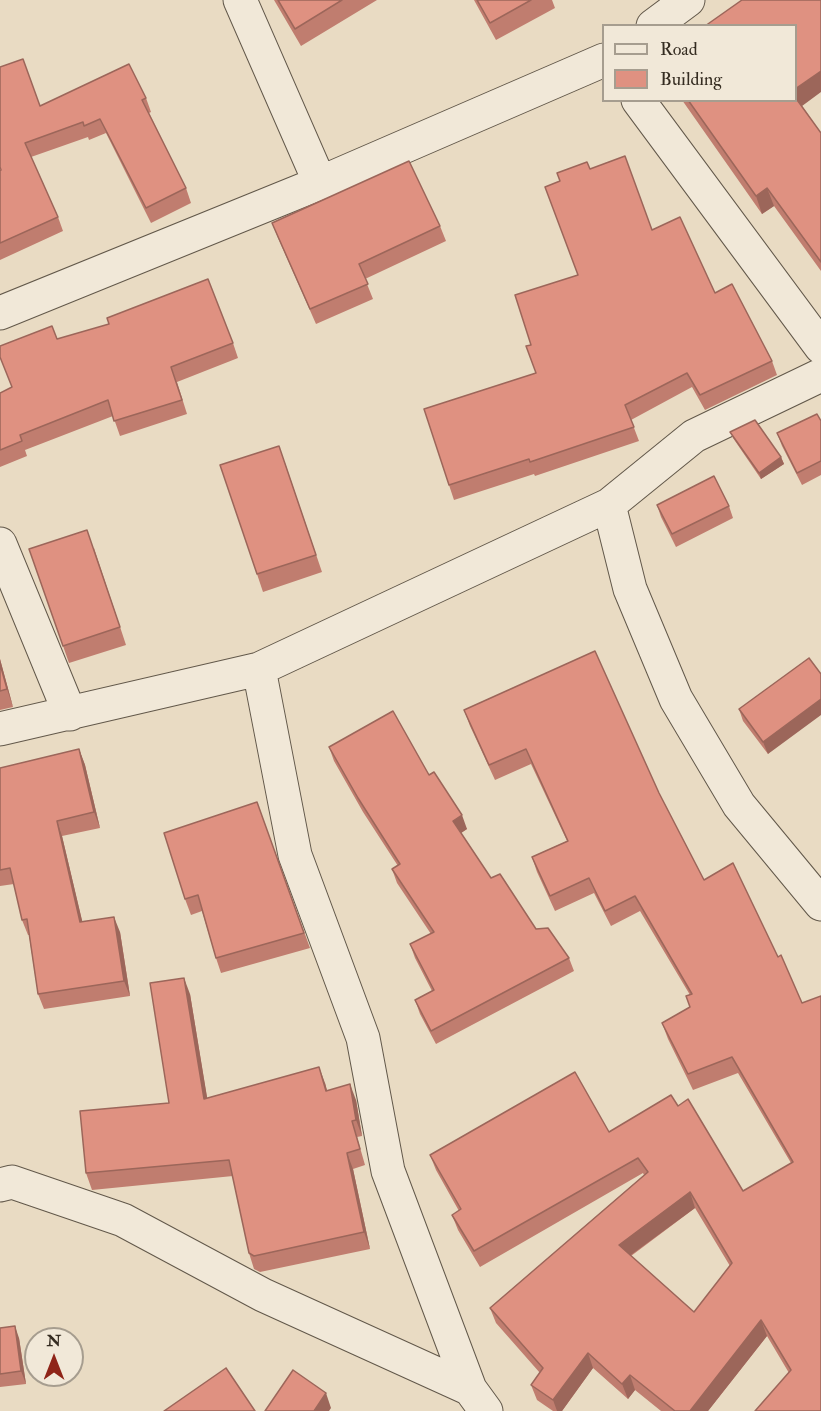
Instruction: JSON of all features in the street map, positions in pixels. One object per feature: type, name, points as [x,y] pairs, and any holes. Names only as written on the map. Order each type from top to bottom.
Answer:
[{"type":"street","points":[[240,0],[320,183]]},
{"type":"street","points":[[656,24],[688,0]]},
{"type":"street","points":[[0,313],[320,183],[602,60]]},
{"type":"street","points":[[639,102],[821,347]]},
{"type":"street","points":[[0,729],[259,669],[609,505],[694,436],[821,375]]},
{"type":"street","points":[[609,505],[630,589],[676,699],[739,805],[821,904]]},
{"type":"street","points":[[0,544],[70,714]]},
{"type":"street","points":[[259,669],[295,855],[363,1038],[388,1171],[478,1400]]},
{"type":"street","points":[[0,1185],[12,1182],[123,1220],[263,1296],[478,1400]]},
{"type":"building","points":[[278,0],[342,0],[295,29]]},
{"type":"building","points":[[477,0],[531,0],[490,23]]},
{"type":"building","points":[[742,0],[821,0],[821,71],[797,88],[797,24],[708,24]]},
{"type":"building","points":[[23,59],[40,106],[129,64],[146,98],[142,100],[186,188],[146,208],[100,119],[84,126],[83,122],[25,143],[58,217],[0,243],[0,67]]},
{"type":"building","points":[[797,100],[821,133],[821,262],[767,188],[756,196],[689,102],[797,102]]},
{"type":"building","points":[[625,156],[652,230],[680,217],[715,293],[732,284],[772,361],[700,395],[687,373],[625,405],[634,427],[530,462],[529,459],[449,485],[424,409],[536,373],[526,346],[531,345],[515,295],[578,275],[545,187],[560,181],[557,173],[587,162],[590,169]]},
{"type":"building","points":[[409,161],[440,226],[359,264],[368,284],[310,309],[272,223]]},
{"type":"building","points":[[208,279],[233,343],[171,367],[182,400],[114,421],[108,400],[20,435],[22,441],[0,450],[0,393],[12,387],[0,357],[0,346],[52,326],[57,339],[109,324],[107,318]]},
{"type":"building","points":[[817,414],[821,421],[821,461],[797,473],[777,433]]},
{"type":"building","points":[[755,420],[781,457],[759,473],[730,432]]},
{"type":"building","points":[[279,446],[316,555],[257,574],[220,465]]},
{"type":"building","points":[[714,476],[729,506],[672,534],[657,505]]},
{"type":"building","points":[[87,530],[120,627],[63,646],[29,549]]},
{"type":"building","points":[[595,651],[659,793],[704,880],[733,863],[778,957],[781,955],[802,1003],[821,996],[821,1411],[755,1411],[791,1370],[761,1320],[690,1411],[675,1411],[630,1375],[622,1384],[588,1353],[553,1400],[531,1385],[543,1368],[490,1308],[648,1172],[638,1158],[474,1251],[452,1215],[461,1209],[430,1155],[575,1072],[609,1132],[671,1095],[678,1106],[688,1099],[743,1191],[793,1162],[732,1057],[688,1074],[662,1023],[690,1007],[686,996],[692,994],[635,896],[605,911],[589,878],[550,896],[532,857],[568,841],[526,749],[489,765],[464,710]],"holes":[[[690,1192],[732,1263],[694,1312],[619,1245]]]},
{"type":"building","points":[[809,658],[821,674],[821,699],[763,742],[739,709]]},
{"type":"building","points":[[0,664],[7,689],[0,691]]},
{"type":"building","points":[[393,711],[429,775],[434,772],[462,815],[453,821],[491,878],[500,874],[536,929],[548,928],[569,958],[431,1031],[415,1000],[434,990],[410,944],[434,932],[392,869],[400,864],[329,747]]},
{"type":"building","points":[[79,749],[94,812],[57,821],[80,922],[114,917],[124,981],[38,994],[27,919],[22,920],[10,868],[0,870],[0,768]]},
{"type":"building","points":[[257,802],[304,933],[216,958],[198,895],[185,899],[164,833]]},
{"type":"building","points":[[184,978],[204,1099],[319,1067],[326,1091],[350,1084],[356,1120],[352,1121],[360,1149],[347,1153],[364,1232],[254,1256],[249,1253],[229,1160],[86,1173],[80,1111],[169,1103],[150,983]]},
{"type":"building","points":[[15,1326],[21,1371],[0,1374],[0,1328]]},
{"type":"building","points":[[226,1368],[255,1411],[164,1411]]},
{"type":"building","points":[[293,1370],[326,1393],[314,1411],[265,1411]]}]
